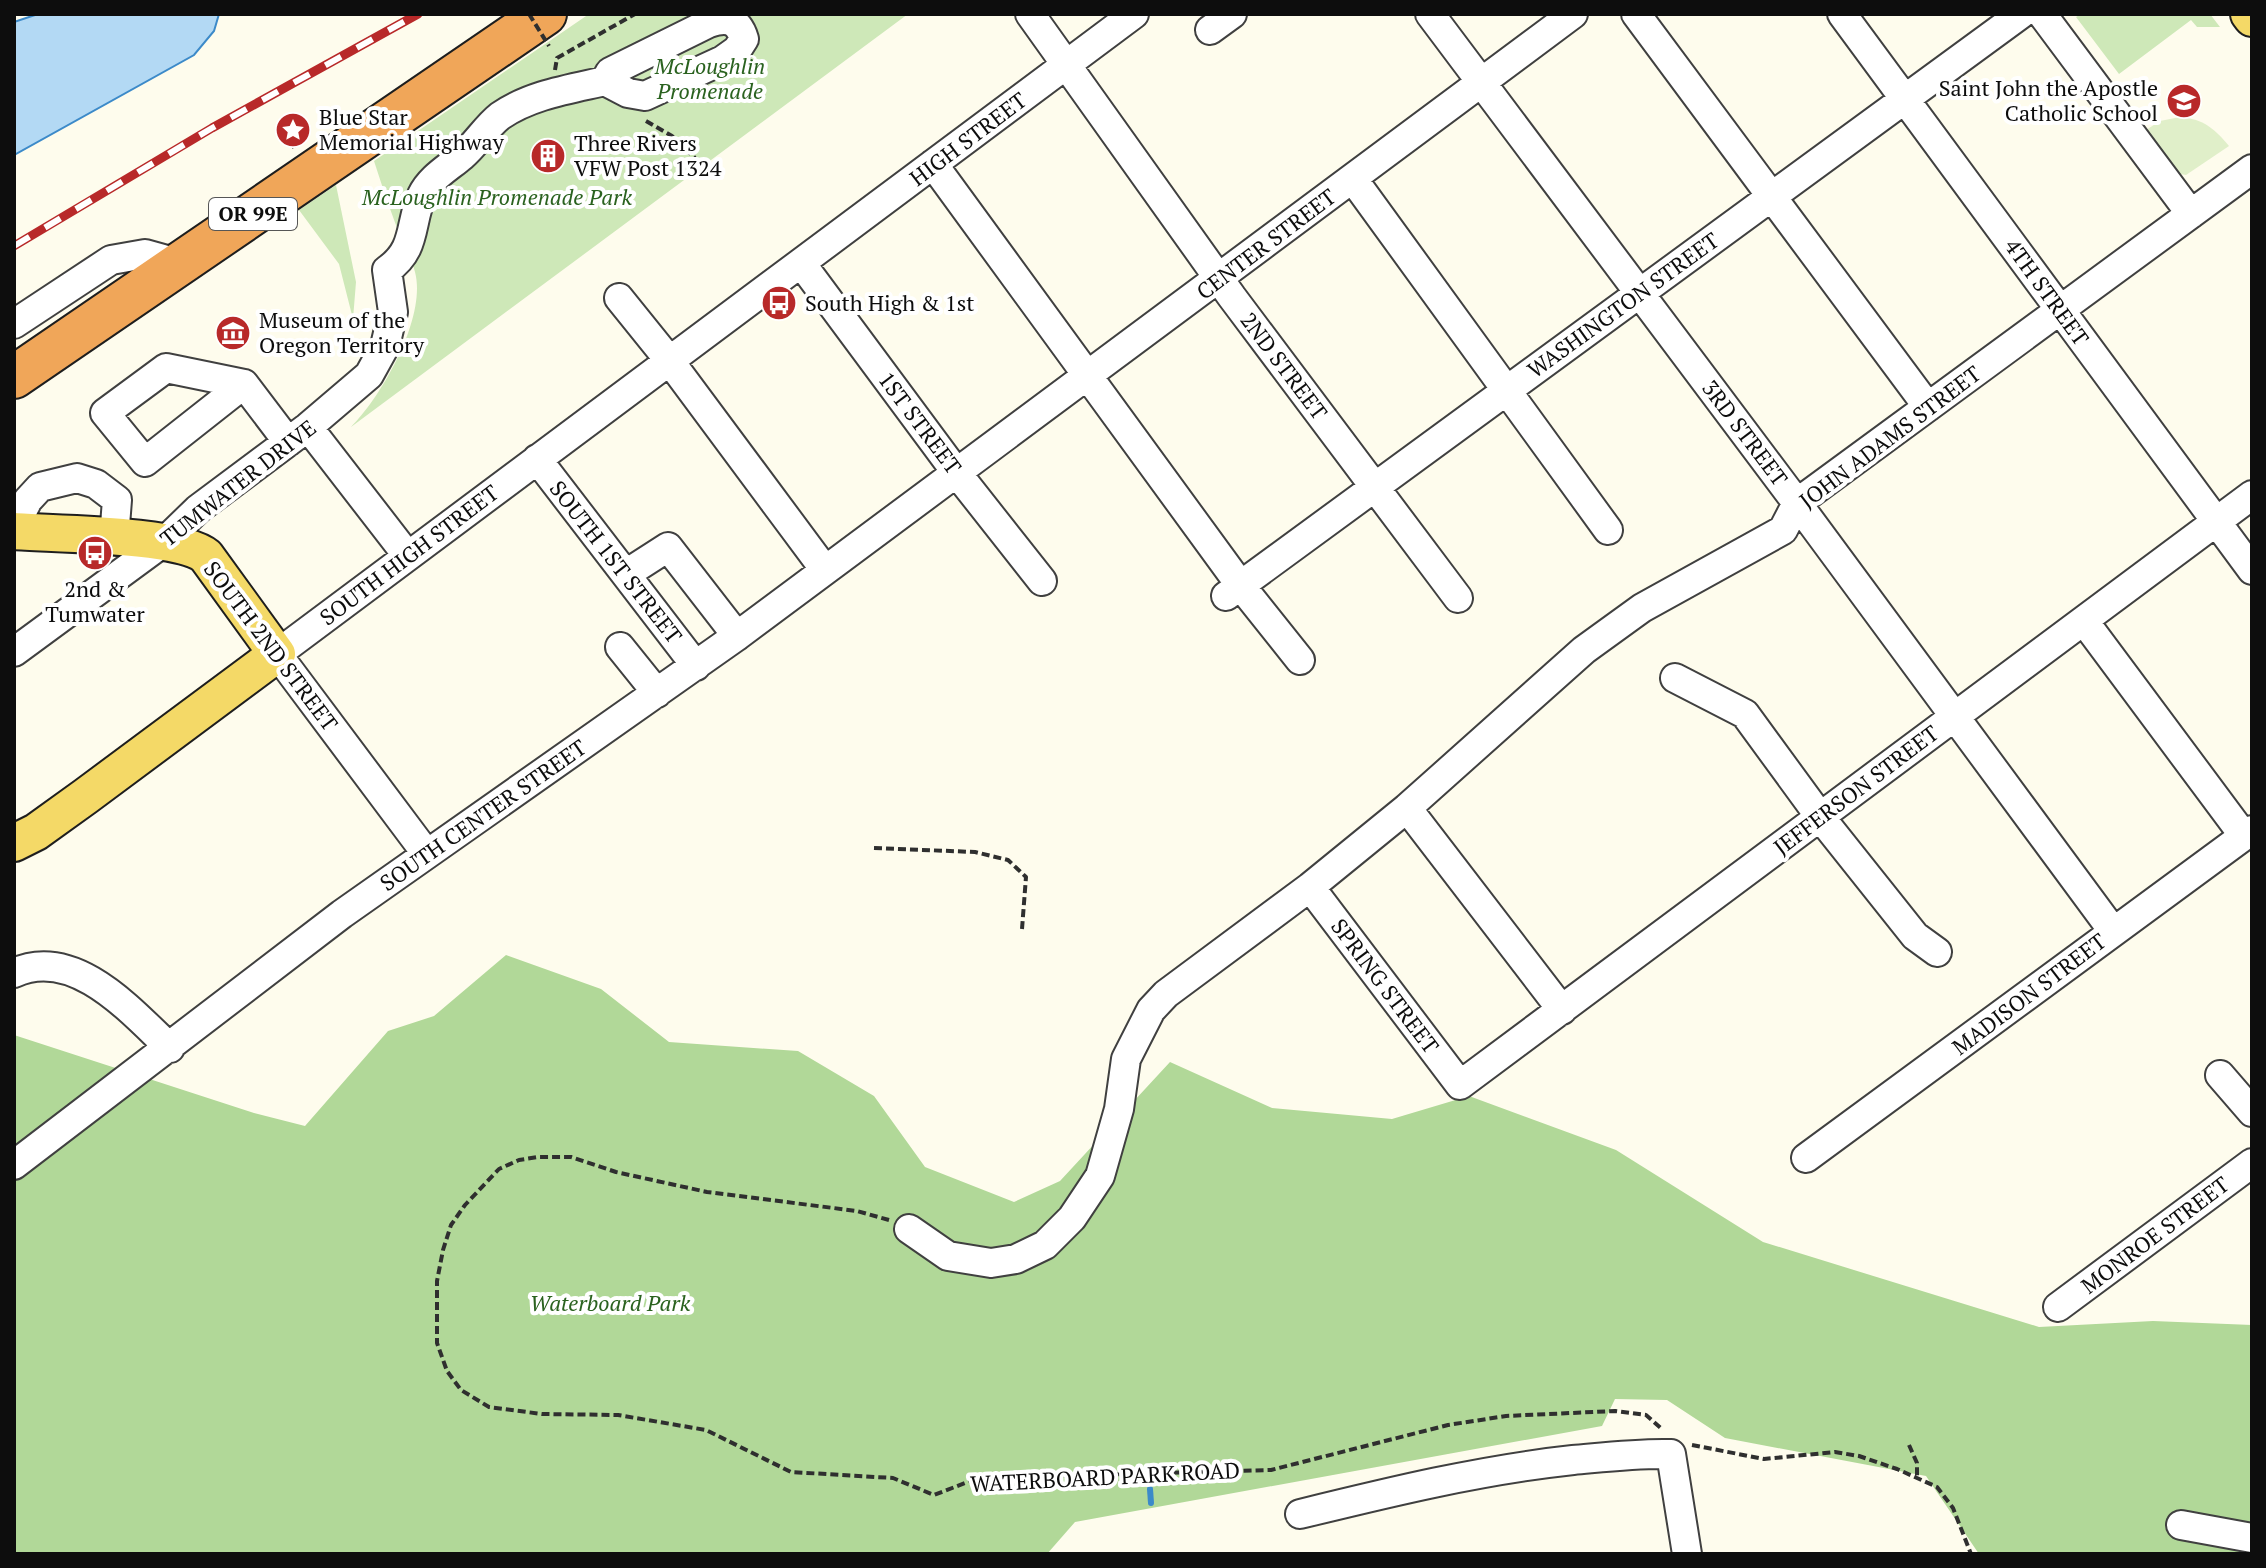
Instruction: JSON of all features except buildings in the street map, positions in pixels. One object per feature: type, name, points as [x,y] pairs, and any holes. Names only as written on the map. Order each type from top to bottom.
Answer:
[{"type":"highway","name":"OR 99E","points":[[14,377],[181,264],[547,30]]},
{"type":"main road","name":"SOUTH 2ND STREET","points":[[14,529],[165,541],[194,547],[206,556],[277,654]]},
{"type":"main road","name":"SOUTH HIGH STREET","points":[[14,843],[36,832],[277,654]]},
{"type":"street","name":"2ND STREET","points":[[1030,14],[1219,278],[1458,598]]},
{"type":"street","name":"HIGH STREET","points":[[801,263],[1134,14]]},
{"type":"street","name":"3RD STREET","points":[[1430,14],[2113,931]]},
{"type":"street","name":"CENTER STREET","points":[[956,472],[1573,14]]},
{"type":"street","points":[[1636,14],[1928,407]]},
{"type":"street","name":"4TH STREET","points":[[1842,14],[2252,570]]},
{"type":"street","name":"WASHINGTON STREET","points":[[1234,591],[2021,14]]},
{"type":"street","points":[[2042,14],[2191,214]]},
{"type":"street","points":[[551,93],[605,81]]},
{"type":"street","name":"TUMWATER DRIVE","points":[[14,652],[165,541],[198,509],[356,389],[377,363],[385,346],[393,312],[387,270],[400,261],[408,249],[424,191],[433,179],[465,154],[498,118],[551,93]]},
{"type":"street","points":[[933,164],[1089,375],[1234,591],[1300,660]]},
{"type":"street","name":"JOHN ADAMS STREET","points":[[909,1229],[948,1256],[991,1263],[1016,1259],[1045,1245],[1072,1218],[1100,1176],[1119,1109],[1126,1059],[1151,1010],[1166,994],[1310,887],[1407,808],[1584,650],[1642,608],[1783,530],[1797,503],[2252,169]]},
{"type":"street","points":[[1353,179],[1608,530]]},
{"type":"street","points":[[14,324],[111,260],[145,254],[181,264]]},
{"type":"street","name":"SOUTH HIGH STREET","points":[[277,654],[801,263]]},
{"type":"street","name":"1ST STREET","points":[[801,263],[956,472],[1042,581]]},
{"type":"street","points":[[619,298],[669,360],[825,570]]},
{"type":"street","points":[[244,384],[298,434],[407,555]]},
{"type":"street","name":"SOUTH 1ST STREET","points":[[537,459],[696,666]]},
{"type":"street","name":"SOUTH CENTER STREET","points":[[14,1165],[170,1048],[262,974],[426,853],[696,666],[956,472]]},
{"type":"street","points":[[14,529],[28,500],[40,487],[77,478],[96,484],[117,500],[114,538]]},
{"type":"street","name":"JEFFERSON STREET","points":[[1460,1085],[2252,495]]},
{"type":"street","points":[[626,574],[668,547],[737,636]]},
{"type":"street","points":[[2084,621],[2248,833]]},
{"type":"street","points":[[620,647],[657,693]]},
{"type":"street","name":"SOUTH 2ND STREET","points":[[277,654],[426,853]]},
{"type":"street","points":[[1675,678],[1745,714],[1821,818],[1915,936],[1937,952]]},
{"type":"street","points":[[1407,808],[1562,1010]]},
{"type":"street","name":"MADISON STREET","points":[[1806,1158],[2248,833]]},
{"type":"street","name":"SPRING STREET","points":[[1310,887],[1460,1085]]},
{"type":"street","points":[[14,973],[48,966],[74,972],[105,990],[170,1048]]},
{"type":"street","points":[[2220,1075],[2252,1112]]},
{"type":"street","name":"MONROE STREET","points":[[2058,1307],[2252,1163]]},
{"type":"street","points":[[1300,1514],[1421,1484],[1508,1467],[1643,1453],[1669,1447],[1687,1554]]},
{"type":"street","points":[[2181,1525],[2252,1538]]},
{"type":"path","points":[[529,14],[547,30],[557,58],[551,93]]},
{"type":"path","points":[[557,58],[635,14]]},
{"type":"path","points":[[638,116],[672,136],[695,158]]},
{"type":"path","points":[[294,148],[286,130],[289,124],[294,122],[300,126],[310,140]]},
{"type":"path","points":[[874,848],[975,852],[1008,860],[1026,877],[1022,929]]},
{"type":"path","name":"WATERBOARD PARK ROAD","points":[[909,1229],[857,1211],[707,1192],[616,1172],[571,1157],[519,1160],[499,1169],[451,1225],[437,1281],[437,1343],[441,1358],[461,1390],[489,1407],[542,1414],[618,1415],[706,1430],[791,1472],[893,1478],[934,1495],[978,1478],[1271,1470],[1448,1425],[1506,1416],[1615,1411],[1638,1413],[1651,1418],[1661,1427],[1669,1447]]},
{"type":"path","points":[[1909,1445],[1917,1463],[1917,1478]]},
{"type":"path","points":[[1669,1447],[1764,1459],[1835,1452],[1859,1456],[1937,1487],[1953,1508],[1971,1554]]},
{"type":"green space","name":"McLoughlin Promenade","points":[[589,14],[908,14],[351,427],[376,396],[399,355],[408,333],[417,290],[414,268],[374,161]]},
{"type":"green space","points":[[2081,14],[2210,14],[2220,27],[2197,27],[2191,20],[2119,74],[2076,17]]},
{"type":"green space","points":[[2180,117],[2208,126],[2229,146],[2186,175],[2175,173],[2146,130],[2160,121]]},
{"type":"green space","points":[[336,185],[356,282],[353,319],[339,264],[299,210]]},
{"type":"green space","name":"Waterboard Park","points":[[506,955],[601,989],[669,1042],[798,1051],[874,1096],[925,1167],[1014,1202],[1060,1181],[1170,1062],[1272,1108],[1392,1119],[1469,1096],[1616,1150],[1763,1242],[2039,1327],[2153,1321],[2252,1325],[2252,1554],[1979,1554],[1926,1476],[1725,1438],[1667,1400],[1615,1399],[1602,1426],[1075,1522],[1047,1554],[14,1554],[14,1035],[254,1113],[305,1126],[388,1031],[434,1016]]},
{"type":"water","points":[[38,14],[219,14],[214,31],[194,55],[14,155],[14,22]]},
{"type":"waterway","points":[[1150,1489],[1151,1503]]},
{"type":"railway","points":[[14,246],[212,128],[418,14]]},
{"type":"place","name":"Saint John the Apostle Catholic School","points":[[2184,101]]},
{"type":"place","name":"Blue Star Memorial Highway","points":[[293,130]]},
{"type":"place","name":"Three Rivers VFW Post 1324","points":[[548,156]]},
{"type":"place","name":"South High & 1st","points":[[779,303]]},
{"type":"place","name":"Museum of the Oregon Territory","points":[[233,333]]},
{"type":"place","name":"2nd & Tumwater","points":[[95,553]]},
{"type":"park label","name":"McLoughlin Promenade Park","points":[[497,197]]}]
